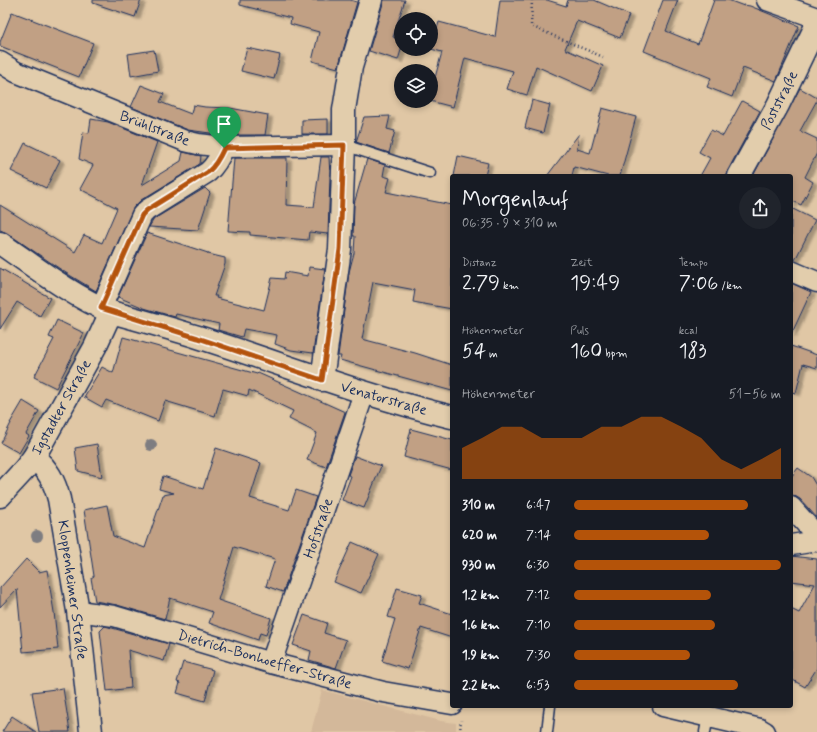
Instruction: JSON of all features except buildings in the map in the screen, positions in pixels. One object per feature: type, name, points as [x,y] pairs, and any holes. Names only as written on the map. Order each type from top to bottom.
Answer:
[{"type":"main road","points":[[322,380],[340,249],[344,110],[352,67],[371,0]]},
{"type":"main road","name":"Poststraße","points":[[740,174],[778,105],[817,24]]},
{"type":"main road","name":"Venatorstraße","points":[[0,243],[63,286],[106,310],[198,338],[322,380],[412,407],[450,416]]},
{"type":"main road","name":"Igstadter Straße","points":[[0,496],[34,457],[95,346],[106,310]]},
{"type":"main road","name":"Kloppenheimer Straße","points":[[34,457],[43,465],[55,483],[59,499],[78,611],[91,732]]},
{"type":"street","points":[[767,0],[817,18]]},
{"type":"street","name":"Brühlstraße","points":[[0,62],[16,72],[185,141],[224,148],[344,145]]},
{"type":"street","points":[[106,310],[142,215],[147,210],[208,172],[217,162],[224,148]]},
{"type":"street","points":[[793,272],[817,282]]},
{"type":"street","name":"Hofstraße","points":[[271,663],[364,393]]},
{"type":"street","points":[[793,509],[817,536]]},
{"type":"street","points":[[793,545],[817,541]]},
{"type":"street","name":"Dietrich-Bonhoeffer-Straße","points":[[78,611],[114,616],[271,663],[383,692],[450,704]]},
{"type":"street","points":[[668,708],[707,724],[760,729],[765,732]]},
{"type":"lane","points":[[344,145],[430,173]]},
{"type":"lane","points":[[547,732],[550,708]]},
{"type":"path","points":[[532,0],[531,26],[603,57]]},
{"type":"shaded area","points":[[322,690],[441,721],[456,723],[456,732],[311,732]]},
{"type":"route","points":[[344,145],[340,249],[322,380],[198,338],[101,308],[142,215],[147,210],[208,172],[220,158],[224,148],[344,145]]}]
